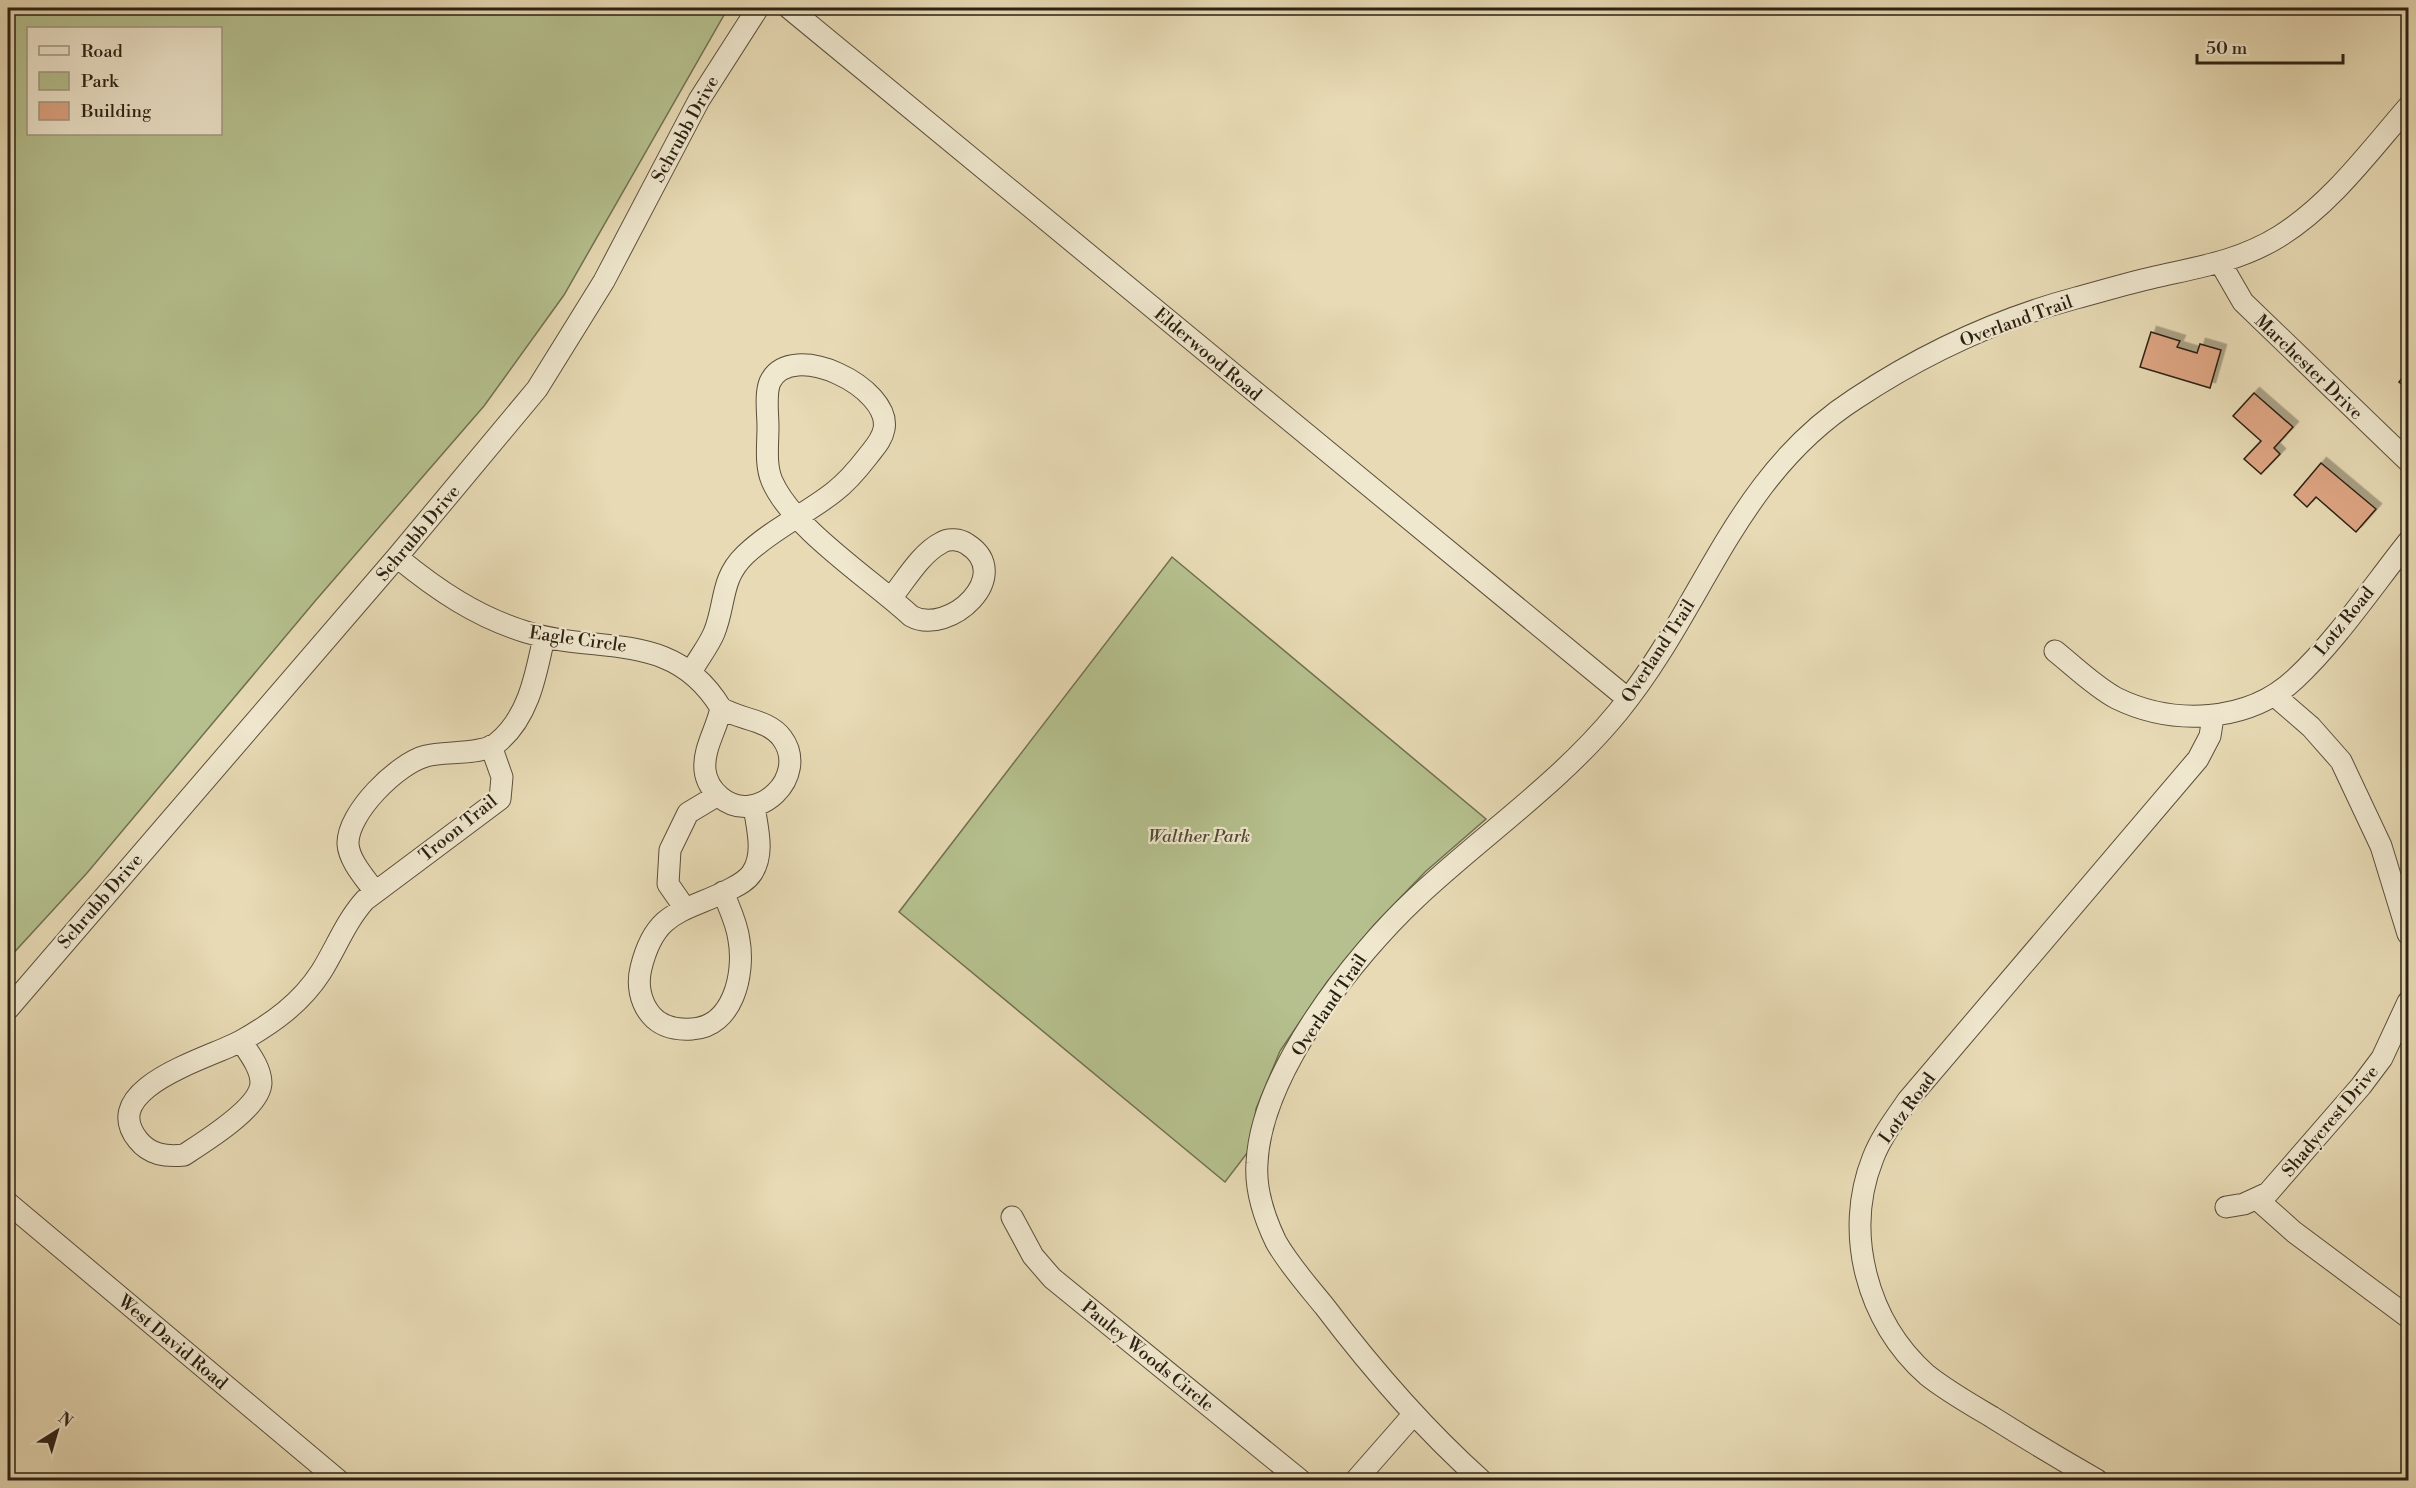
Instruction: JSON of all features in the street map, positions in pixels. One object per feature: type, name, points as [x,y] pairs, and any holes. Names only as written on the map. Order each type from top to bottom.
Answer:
[{"type":"street","name":"Schrubb Drive","points":[[8,1009],[503,432],[568,342],[604,281],[699,100],[758,8]]},
{"type":"street","name":"Elderwood Road","points":[[789,8],[1628,699]]},
{"type":"street","name":"Overland Trail","points":[[1413,1415],[1336,1323],[1277,1242],[1260,1195],[1256,1165],[1263,1128],[1273,1096],[1296,1050],[1359,959],[1414,900],[1587,747],[1628,699],[1663,649],[1749,502],[1797,445],[1851,401],[1938,350],[2014,318],[2151,278],[2221,264],[2249,253],[2282,235],[2312,212],[2409,107]]},
{"type":"street","name":"Marchester Drive","points":[[2221,264],[2243,302],[2409,462]]},
{"type":"street","points":[[691,672],[713,634],[725,584],[734,567],[753,548],[797,518],[836,491],[882,439],[885,427],[884,416],[879,405],[864,389],[844,377],[802,364],[790,364],[778,371],[768,387],[768,462],[771,480],[797,518],[891,598],[916,619],[931,622],[939,620],[975,597],[982,586],[985,565],[978,552],[967,543],[958,540],[945,541],[930,551],[891,598]]},
{"type":"street","name":"Lotz Road","points":[[2274,695],[2295,680],[2314,659],[2409,542]]},
{"type":"street","name":"Eagle Circle","points":[[397,558],[427,582],[466,608],[497,623],[544,637],[633,647],[656,653],[691,672],[709,688],[721,708]]},
{"type":"street","points":[[375,892],[362,874],[348,845],[353,823],[359,813],[399,769],[413,760],[491,746],[503,736],[527,702],[533,689],[544,637]]},
{"type":"street","points":[[2055,651],[2096,685],[2134,705],[2175,714],[2213,717],[2234,712],[2274,695],[2311,727],[2341,761],[2381,846],[2409,934]]},
{"type":"street","points":[[721,708],[771,728],[782,737],[789,753],[789,769],[785,783],[776,795],[754,806],[738,806],[726,802],[718,795],[708,783],[705,770],[706,750],[721,708]]},
{"type":"street","name":"Lotz Road","points":[[2097,1480],[1943,1388],[1908,1356],[1882,1318],[1868,1285],[1861,1250],[1862,1200],[1874,1156],[1908,1100],[2198,759],[2210,736],[2213,717]]},
{"type":"street","name":"Troon Trail","points":[[241,1041],[253,1060],[261,1083],[253,1103],[184,1155],[154,1154],[144,1147],[136,1138],[130,1123],[130,1109],[139,1092],[163,1077],[241,1041],[288,1011],[309,990],[354,913],[375,892],[500,799],[502,777],[491,746]]},
{"type":"street","points":[[684,907],[668,884],[670,850],[688,813],[718,795]]},
{"type":"street","points":[[723,892],[739,940],[738,974],[732,998],[723,1013],[707,1026],[692,1029],[672,1028],[658,1023],[647,1010],[639,992],[642,964],[654,935],[672,915],[684,907],[741,884],[758,864],[760,847],[754,806]]},
{"type":"street","name":"Shadycrest Drive","points":[[2258,1200],[2268,1193],[2361,1086],[2382,1058],[2409,1002]]},
{"type":"street","points":[[2226,1207],[2258,1200],[2294,1232],[2409,1317]]},
{"type":"street","name":"West David Road","points":[[8,1203],[338,1480]]},
{"type":"street","name":"Pauley Woods Circle","points":[[1012,1217],[1033,1256],[1052,1278],[1300,1480]]},
{"type":"street","points":[[1356,1480],[1413,1415],[1481,1480]]},
{"type":"green space","points":[[8,8],[728,8],[564,295],[484,406],[316,600],[87,873],[8,959]]},
{"type":"green space","name":"Walther Park","points":[[1172,557],[1486,819],[1425,872],[1374,925],[1327,982],[1280,1051],[1256,1109],[1251,1148],[1225,1182],[899,912]]},
{"type":"building","points":[[2151,332],[2180,341],[2177,347],[2197,353],[2200,344],[2221,350],[2210,388],[2140,367]]},
{"type":"building","points":[[2408,370],[2408,389],[2399,382]]},
{"type":"building","points":[[2254,393],[2293,427],[2274,448],[2280,454],[2261,474],[2244,459],[2261,441],[2233,416]]},
{"type":"building","points":[[2321,463],[2376,509],[2356,532],[2316,497],[2307,507],[2294,495]]}]
